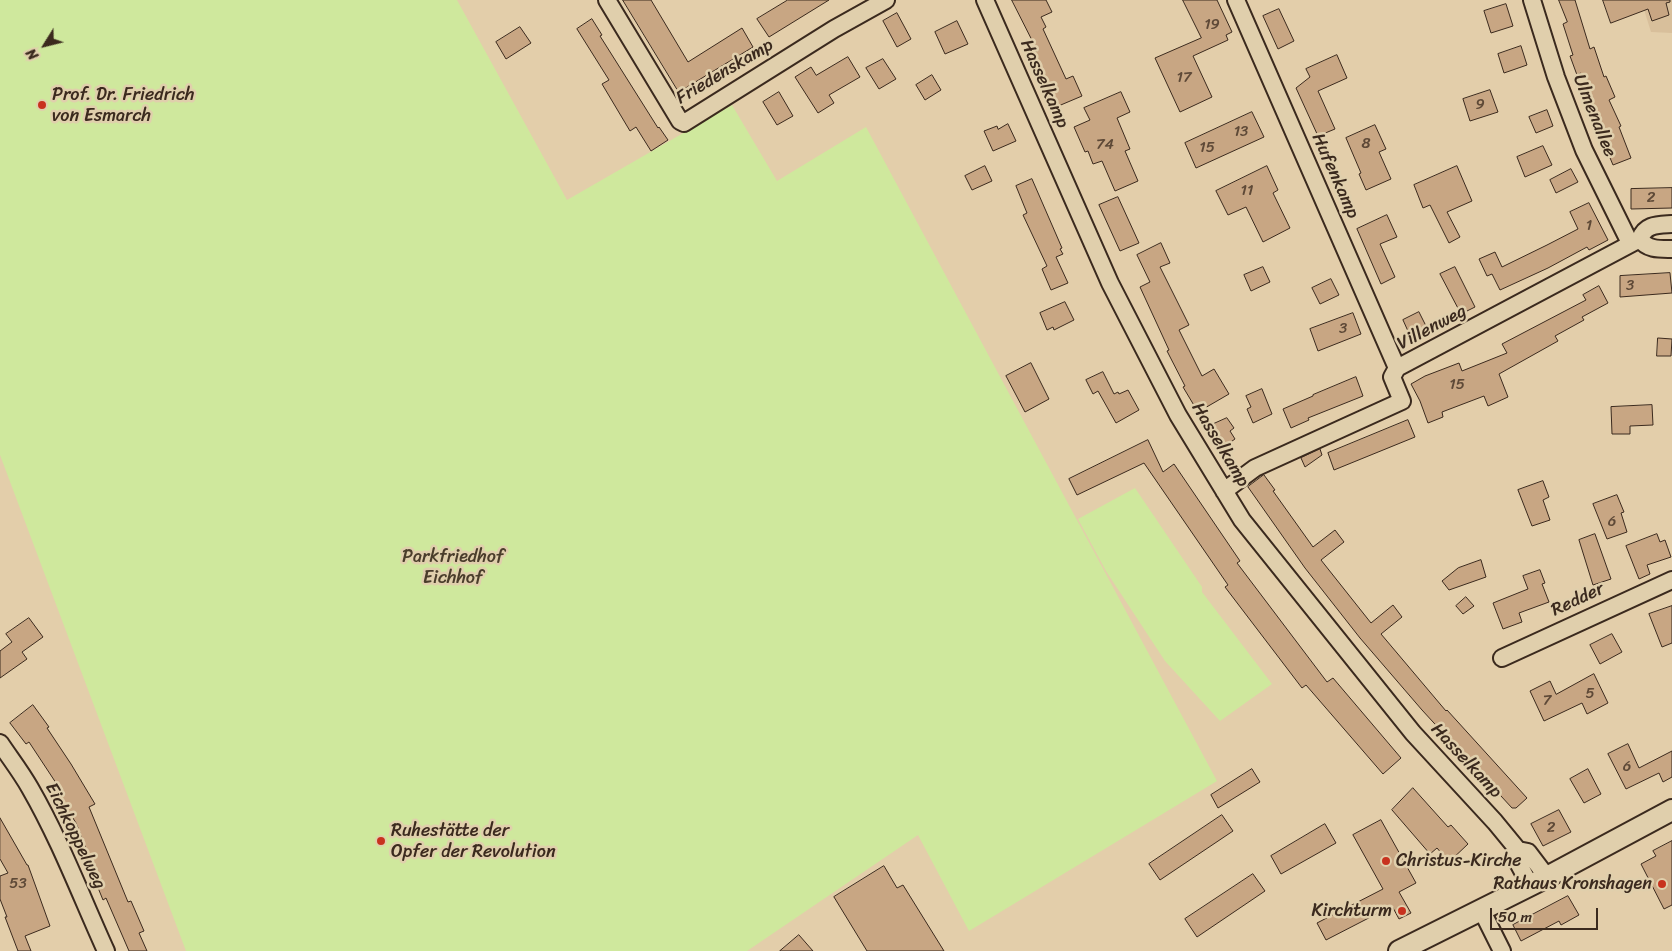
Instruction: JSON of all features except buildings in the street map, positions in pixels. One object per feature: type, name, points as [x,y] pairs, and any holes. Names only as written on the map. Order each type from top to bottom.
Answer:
[{"type":"street","name":"Friedenskamp","points":[[607,0],[680,121],[684,123],[834,29],[886,0]]},
{"type":"street","name":"Hasselkamp","points":[[985,0],[1110,283],[1178,415],[1242,520],[1413,733],[1495,822],[1518,850],[1516,860],[1539,881]]},
{"type":"street","name":"Hufenkamp","points":[[1236,0],[1397,368]]},
{"type":"street","name":"Ulmenallee","points":[[1532,0],[1556,77],[1584,150],[1635,241]]},
{"type":"street","name":"Villenweg","points":[[1224,491],[1255,468],[1402,401],[1392,377],[1397,368],[1635,241],[1647,228],[1672,224]]},
{"type":"street","points":[[1635,241],[1651,248],[1672,249]]},
{"type":"street","name":"Redder","points":[[1502,658],[1672,580]]},
{"type":"street","name":"Eichkoppelweg","points":[[0,743],[44,813],[106,951]]},
{"type":"street","points":[[1399,951],[1539,881],[1672,810]]},
{"type":"street","points":[[1481,909],[1502,951]]},
{"type":"shaded area","points":[[1641,0],[1672,0],[1672,33],[1651,32]]},
{"type":"green space","name":"Parkfriedhof Eichhof","points":[[0,0],[457,0],[567,200],[732,105],[777,181],[866,127],[1217,781],[969,931],[918,835],[747,951],[186,951],[0,455]]},
{"type":"green space","points":[[1135,488],[1202,587],[1202,592],[1272,684],[1220,721],[1165,661],[1106,571],[1078,519]]},
{"type":"place","name":"Prof. Dr. Friedrich von Esmarch","points":[[42,105]]},
{"type":"place","name":"Ruhestätte der Opfer der Revolution","points":[[381,841]]},
{"type":"place","name":"Christus-Kirche","points":[[1386,861]]},
{"type":"place","name":"Rathaus Kronshagen","points":[[1662,884]]},
{"type":"place","name":"Kirchturm","points":[[1402,911]]}]
